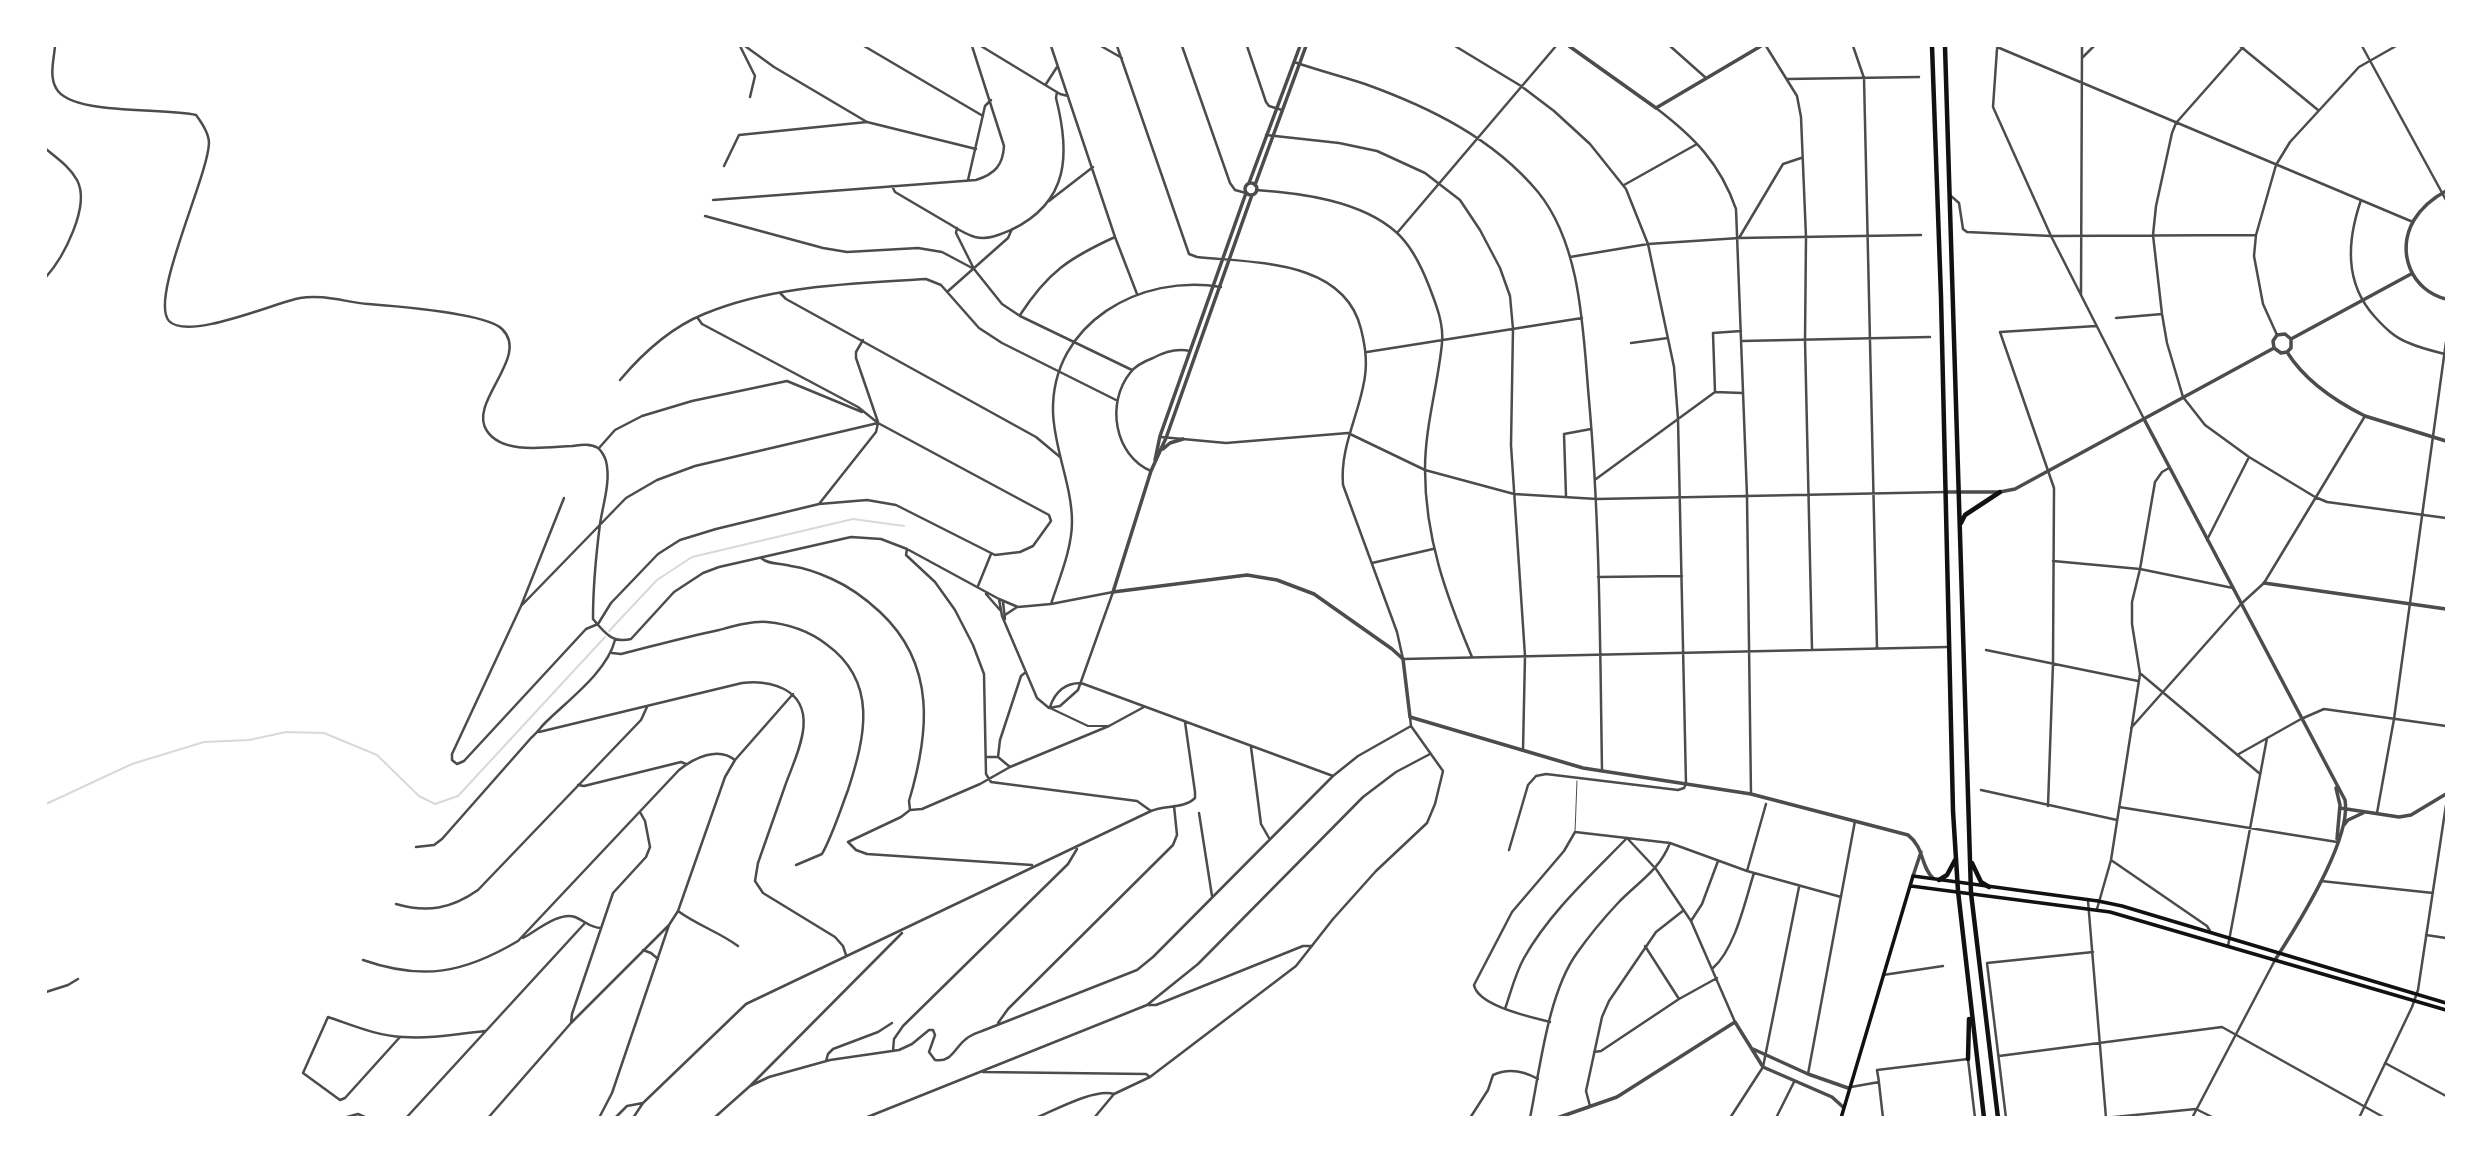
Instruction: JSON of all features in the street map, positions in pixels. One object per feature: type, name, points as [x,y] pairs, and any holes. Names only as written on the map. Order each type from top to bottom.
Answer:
[{"type":"main road","points":[[1931,46],[1956,860],[1984,1118]]},
{"type":"main road","points":[[1945,46],[1971,893],[1998,1118]]},
{"type":"main road","points":[[1960,527],[1965,514],[2000,492]]},
{"type":"main road","points":[[1937,879],[1947,875],[1956,860]]},
{"type":"main road","points":[[1970,860],[1981,882],[1989,887]]},
{"type":"main road","points":[[1841,1118],[1913,876],[2098,901],[2279,953],[2446,1010]]},
{"type":"main road","points":[[1911,886],[2088,907],[2415,998],[2446,1003]]},
{"type":"main road","points":[[1968,1059],[1970,1001]]},
{"type":"street","points":[[55,46],[52,80],[57,91],[68,100],[85,106],[180,111],[196,115],[206,130],[209,143],[204,165],[166,287],[164,309],[167,319],[173,324],[179,327],[199,327],[318,296],[365,304],[422,308],[490,322],[502,328],[508,338],[509,351],[483,411],[482,423],[489,434],[510,445],[588,445],[599,448],[606,460],[607,479],[600,525],[593,619],[615,640],[631,639],[685,583],[719,567],[850,537],[881,540],[907,550],[1018,607],[1247,575],[1278,580],[1314,594],[1403,659],[1950,647]]},
{"type":"street","points":[[740,46],[755,76],[750,97]]},
{"type":"street","points":[[746,46],[774,67],[867,122],[976,149]]},
{"type":"street","points":[[864,46],[983,116]]},
{"type":"street","points":[[713,200],[986,177],[994,172],[1002,160],[1004,146],[972,46]]},
{"type":"street","points":[[981,46],[1068,96]]},
{"type":"street","points":[[1051,46],[1115,237],[1137,294]]},
{"type":"street","points":[[1101,46],[1122,58]]},
{"type":"street","points":[[1094,1118],[1114,1094],[1150,1077],[1296,966],[1376,871],[1427,823],[1443,771],[1411,726],[1397,632],[1348,505],[1343,485],[1343,460],[1348,433],[1364,385],[1367,352],[1359,317],[1343,295],[1330,283],[1290,268],[1189,254],[1117,46]]},
{"type":"street","points":[[1182,46],[1230,183],[1235,190],[1252,195]]},
{"type":"street","points":[[1247,46],[1266,102],[1282,110]]},
{"type":"street","points":[[1155,462],[1160,436],[1246,193],[1245,187],[1249,183],[1300,46]]},
{"type":"street","points":[[1049,708],[1060,706],[1078,690],[1081,683],[1151,471],[1162,450],[1256,188],[1272,135],[1306,46]]},
{"type":"street","points":[[1455,46],[1521,86],[1554,111],[1590,144],[1623,185],[1638,215],[1648,244],[1674,367],[1678,419],[1686,784],[1678,790],[1543,774],[1533,778],[1528,785],[1510,850]]},
{"type":"street","points":[[1397,233],[1556,46]]},
{"type":"street","points":[[1571,46],[1689,133],[1727,184],[1737,209],[1747,496],[1751,794]]},
{"type":"street","points":[[1670,46],[1706,78]]},
{"type":"street","points":[[1656,108],[1764,46],[1797,96],[1801,117],[1806,237],[1805,340],[1812,649]]},
{"type":"street","points":[[1853,46],[1864,78],[1870,237],[1877,648]]},
{"type":"street","points":[[2192,1118],[2275,960],[2333,859],[2346,809],[2343,795],[2232,588],[2051,236],[1993,107],[1997,46],[2413,222]]},
{"type":"street","points":[[2081,297],[2082,46]]},
{"type":"street","points":[[2082,58],[2094,46]]},
{"type":"street","points":[[2318,110],[2242,46],[2176,123],[2156,206],[2153,235],[2167,343],[2183,397],[2205,425],[2249,457],[2315,497],[2327,502],[2446,518]]},
{"type":"street","points":[[2362,46],[2445,192],[2446,200]]},
{"type":"street","points":[[2277,335],[2268,318],[2255,266],[2256,235],[2276,165],[2290,142],[2359,67],[2396,46]]},
{"type":"street","points":[[1294,62],[1390,94],[1477,137],[1506,160],[1542,197],[1555,218],[1570,257],[1581,318],[1596,480],[1602,770]]},
{"type":"street","points":[[1046,84],[1058,66]]},
{"type":"street","points":[[1787,79],[1919,77]]},
{"type":"street","points":[[1048,202],[1061,173],[1065,154],[1064,129],[1056,98],[1058,92]]},
{"type":"street","points":[[968,180],[985,106],[990,100]]},
{"type":"street","points":[[724,166],[739,135],[867,122]]},
{"type":"street","points":[[1266,135],[1339,143],[1377,151],[1439,182],[1460,200],[1500,268],[1510,296],[1513,329],[1510,403],[1525,656],[1523,750]]},
{"type":"street","points":[[1623,185],[1698,144]]},
{"type":"street","points":[[46,149],[77,179],[82,194],[79,215],[67,244],[46,277]]},
{"type":"street","points":[[1739,238],[1783,164],[1803,158]]},
{"type":"street","points":[[892,186],[895,192],[979,238],[998,236],[1030,219],[1093,166]]},
{"type":"street","points":[[1249,183],[1256,188],[1345,205],[1374,218],[1397,233],[1420,263],[1438,307],[1442,340],[1426,433],[1425,470],[1433,549],[1440,577],[1472,657]]},
{"type":"street","points":[[2445,192],[2426,205],[2413,222],[2407,249],[2411,274],[2422,287],[2446,299]]},
{"type":"street","points":[[1951,196],[1959,203],[1963,229],[1968,232],[2051,236],[2256,235]]},
{"type":"street","points":[[2361,200],[2353,227],[2350,262],[2353,280],[2362,300],[2391,333],[2408,343],[2445,354]]},
{"type":"street","points":[[705,216],[847,252],[918,248],[942,252],[974,269]]},
{"type":"street","points":[[957,228],[956,233],[974,269],[1002,304],[1020,316],[1132,370]]},
{"type":"street","points":[[947,292],[1008,238],[1012,229]]},
{"type":"street","points":[[1570,257],[1648,244],[1739,238],[1921,235]]},
{"type":"street","points":[[1020,316],[1034,293],[1054,273],[1082,252],[1115,237]]},
{"type":"street","points":[[2291,339],[2411,274]]},
{"type":"street","points":[[620,380],[659,342],[697,317],[732,305],[797,289],[926,279],[934,281],[979,328],[1002,343],[1116,400]]},
{"type":"street","points":[[1051,604],[1072,523],[1053,410],[1058,371],[1076,341],[1108,308],[1137,294],[1162,287],[1221,287]]},
{"type":"street","points":[[780,293],[1035,438],[1060,457]]},
{"type":"street","points":[[2116,318],[2162,314]]},
{"type":"street","points":[[697,317],[702,324],[858,407],[862,412]]},
{"type":"street","points":[[1367,352],[1581,318]]},
{"type":"street","points":[[2048,806],[2053,663],[2054,488],[2000,332],[2096,326]]},
{"type":"street","points":[[1715,393],[1713,332],[1741,331]]},
{"type":"street","points":[[2285,334],[2291,339],[2291,348],[2287,352],[2281,353],[2274,348],[2273,341],[2277,335],[2285,334]]},
{"type":"street","points":[[1742,341],[1930,337]]},
{"type":"street","points":[[1631,343],[1668,338]]},
{"type":"street","points":[[819,504],[876,432],[878,423],[856,358],[856,352],[863,340]]},
{"type":"street","points":[[2377,814],[2394,719],[2446,342]]},
{"type":"street","points":[[1160,436],[1226,443],[1348,433],[1425,470],[1514,494],[1597,499],[2000,492],[2014,489],[2274,348]]},
{"type":"street","points":[[1151,471],[1134,460],[1124,447],[1118,431],[1116,400],[1132,370],[1165,352],[1191,352]]},
{"type":"street","points":[[2287,352],[2295,364],[2323,391],[2365,416],[2446,441]]},
{"type":"street","points":[[564,498],[521,606],[452,754],[452,761],[457,764],[464,761],[586,629],[598,624],[611,603],[634,578],[658,554],[680,540],[716,528],[819,504],[867,500],[896,505],[991,554],[1020,552],[1033,546],[1052,518],[862,412],[787,381],[692,401],[642,416],[615,430],[599,448]]},
{"type":"street","points":[[1596,480],[1715,393],[1743,393]]},
{"type":"street","points":[[2131,728],[2241,604],[2264,583],[2365,416]]},
{"type":"street","points":[[521,606],[626,498],[657,480],[695,466],[878,423]]},
{"type":"street","points":[[1170,427],[1180,439]]},
{"type":"street","points":[[1566,496],[1564,434],[1591,429]]},
{"type":"street","points":[[1162,450],[1180,439]]},
{"type":"street","points":[[2207,540],[2249,457]]},
{"type":"street","points":[[2097,909],[2111,860],[2140,674],[2132,624],[2132,602],[2155,482],[2162,472],[2170,468]]},
{"type":"street","points":[[1372,563],[1433,549]]},
{"type":"street","points":[[907,550],[906,555],[935,582],[955,610],[984,674],[987,779]]},
{"type":"street","points":[[979,588],[991,554]]},
{"type":"street","points":[[761,558],[766,562],[826,576],[862,596],[885,617],[908,648],[918,667],[925,714],[922,748],[909,801],[910,810]]},
{"type":"street","points":[[2053,561],[2140,569],[2232,588]]},
{"type":"street","points":[[1598,577],[1682,576]]},
{"type":"street","points":[[2264,583],[2446,609]]},
{"type":"street","points":[[979,588],[1005,617]]},
{"type":"street","points":[[1001,600],[1001,611]]},
{"type":"street","points":[[1001,600],[1005,617],[1037,698],[1049,708],[1088,726],[1109,726]]},
{"type":"street","points":[[1005,617],[1018,607]]},
{"type":"street","points":[[612,653],[621,654],[687,637],[765,622],[804,631],[838,653],[850,667],[858,684],[864,711],[864,726],[851,779],[822,854],[796,865]]},
{"type":"street","points":[[539,732],[612,653],[615,640]]},
{"type":"street","points":[[1986,650],[2138,681]]},
{"type":"street","points":[[998,757],[1000,740],[1021,676],[1027,672]]},
{"type":"street","points":[[2140,674],[2259,773]]},
{"type":"street","points":[[416,847],[433,845],[442,839],[539,732],[755,681],[777,685],[798,699],[804,715],[802,738],[758,863],[755,881],[763,893],[835,937],[843,946],[846,955]]},
{"type":"street","points":[[1049,708],[1060,689],[1071,683],[1081,683],[1333,776]]},
{"type":"street","points":[[488,1118],[572,1023],[669,925],[678,911],[725,777],[735,760],[793,694]]},
{"type":"street","points":[[396,904],[428,910],[442,908],[467,897],[484,885],[641,720],[647,707]]},
{"type":"street","points":[[1035,865],[867,854],[856,850],[848,842],[910,810],[922,809],[980,784],[1010,767],[1109,726],[1144,707]]},
{"type":"street","points":[[2237,755],[2324,709],[2446,726]]},
{"type":"street","points":[[1410,717],[1583,768],[1751,794],[1908,835],[1919,845],[1928,874],[1937,879]]},
{"type":"street","points":[[633,1118],[643,1103],[746,1004],[1151,811],[1190,803],[1195,798],[1185,722]]},
{"type":"street","points":[[750,1086],[769,1077],[826,1061],[892,1051],[912,1044],[925,1032],[933,1030],[935,1035],[929,1052],[935,1060],[940,1061],[953,1055],[966,1039],[1137,970],[1333,776],[1358,755],[1411,726]]},
{"type":"street","points":[[2228,946],[2267,738]]},
{"type":"street","points":[[1251,745],[1261,824],[1269,838]]},
{"type":"street","points":[[518,941],[686,765],[695,759],[715,753],[724,753],[735,760]]},
{"type":"street","points":[[865,1118],[1147,1005],[1198,964],[1363,797],[1396,772],[1430,754]]},
{"type":"street","points":[[987,757],[998,757],[1010,767]]},
{"type":"street","points":[[578,785],[584,786],[681,762],[686,765]]},
{"type":"street","points":[[987,779],[996,783],[1137,801],[1151,811]]},
{"type":"street","points":[[2336,786],[2340,808],[2337,842]]},
{"type":"street","points":[[1981,790],[2117,820]]},
{"type":"street","points":[[2340,808],[2399,817],[2410,815],[2446,794]]},
{"type":"street","points":[[1747,871],[1766,804]]},
{"type":"street","points":[[2359,1118],[2415,998],[2446,805]]},
{"type":"street","points":[[998,1025],[1008,1009],[1174,845],[1177,835],[1174,806]]},
{"type":"street","points":[[2119,807],[2337,842]]},
{"type":"street","points":[[572,1023],[572,1014],[612,893],[646,857],[650,847],[640,811]]},
{"type":"street","points":[[2343,827],[2348,820],[2365,812]]},
{"type":"street","points":[[1199,813],[1212,896]]},
{"type":"street","points":[[1808,1074],[1855,821]]},
{"type":"street","points":[[1550,1022],[1505,1009],[1477,994],[1474,985],[1512,912],[1564,851],[1575,832],[1670,843],[1747,871],[1841,897]]},
{"type":"street","points":[[1627,838],[1656,869],[1684,910],[1713,968],[1735,1022],[1763,1067],[1832,1097],[1843,1107]]},
{"type":"street","points":[[1505,1009],[1523,959],[1540,934],[1578,888],[1627,838]]},
{"type":"street","points":[[1530,1118],[1554,998],[1564,974],[1576,954],[1615,906],[1656,869],[1664,859],[1670,843]]},
{"type":"street","points":[[892,1051],[894,1039],[903,1026],[1068,864],[1078,847]]},
{"type":"street","points":[[1913,876],[1921,852]]},
{"type":"street","points":[[2439,856],[2446,858]]},
{"type":"street","points":[[2111,860],[2207,926],[2210,933]]},
{"type":"street","points":[[1690,921],[1702,904],[1718,861]]},
{"type":"street","points":[[1713,968],[1723,957],[1754,873]]},
{"type":"street","points":[[2321,880],[2433,893]]},
{"type":"street","points":[[1730,1118],[1763,1067],[1799,887]]},
{"type":"street","points":[[2088,900],[2105,1117],[2196,1108],[2214,1118]]},
{"type":"street","points":[[1590,1106],[1586,1091],[1609,1002],[1656,932],[1684,910]]},
{"type":"street","points":[[678,911],[703,927],[718,932],[738,947]]},
{"type":"street","points":[[363,960],[408,973],[443,970],[483,960],[564,916],[573,916],[601,928]]},
{"type":"street","points":[[406,1118],[585,923]]},
{"type":"street","points":[[599,1118],[612,1093],[669,925]]},
{"type":"street","points":[[714,1118],[750,1086],[904,930]]},
{"type":"street","points":[[2426,935],[2446,938]]},
{"type":"street","points":[[1147,1005],[1156,1005],[1304,946],[1312,946]]},
{"type":"street","points":[[1645,946],[1679,999]]},
{"type":"street","points":[[643,950],[658,959]]},
{"type":"street","points":[[2006,1118],[1987,963],[2093,952]]},
{"type":"street","points":[[1884,975],[1943,966]]},
{"type":"street","points":[[1594,1052],[1601,1051],[1679,999],[1717,978]]},
{"type":"street","points":[[46,992],[78,979]]},
{"type":"street","points":[[400,1037],[345,1098],[340,1100],[303,1073],[328,1017],[370,1031],[400,1037],[438,1037],[485,1031]]},
{"type":"street","points":[[1557,1118],[1616,1097],[1735,1022]]},
{"type":"street","points":[[826,1061],[833,1048],[878,1032],[892,1023]]},
{"type":"street","points":[[1999,1056],[2222,1027],[2385,1118]]},
{"type":"street","points":[[1751,1048],[1808,1074],[1848,1088],[1879,1082]]},
{"type":"street","points":[[1883,1118],[1877,1070],[1968,1059],[1975,1118]]},
{"type":"street","points":[[2385,1063],[2446,1096]]},
{"type":"street","points":[[1469,1118],[1488,1090],[1493,1075],[1520,1071],[1538,1079]]},
{"type":"street","points":[[980,1072],[1146,1074],[1150,1077]]},
{"type":"street","points":[[1776,1118],[1794,1082]]},
{"type":"street","points":[[1036,1118],[1084,1098],[1109,1092],[1114,1094]]},
{"type":"street","points":[[614,1118],[626,1105],[643,1103]]},
{"type":"street","points":[[347,1117],[358,1114],[368,1118]]},
{"type":"lane","points":[[1575,832],[1577,778]]},
{"type":"waterway","points":[[609,631],[657,580],[692,557],[853,519],[904,526]]},
{"type":"waterway","points":[[46,804],[132,764],[204,742],[249,740],[286,732],[324,733],[377,755],[419,796],[435,804],[458,796],[605,637]]}]
